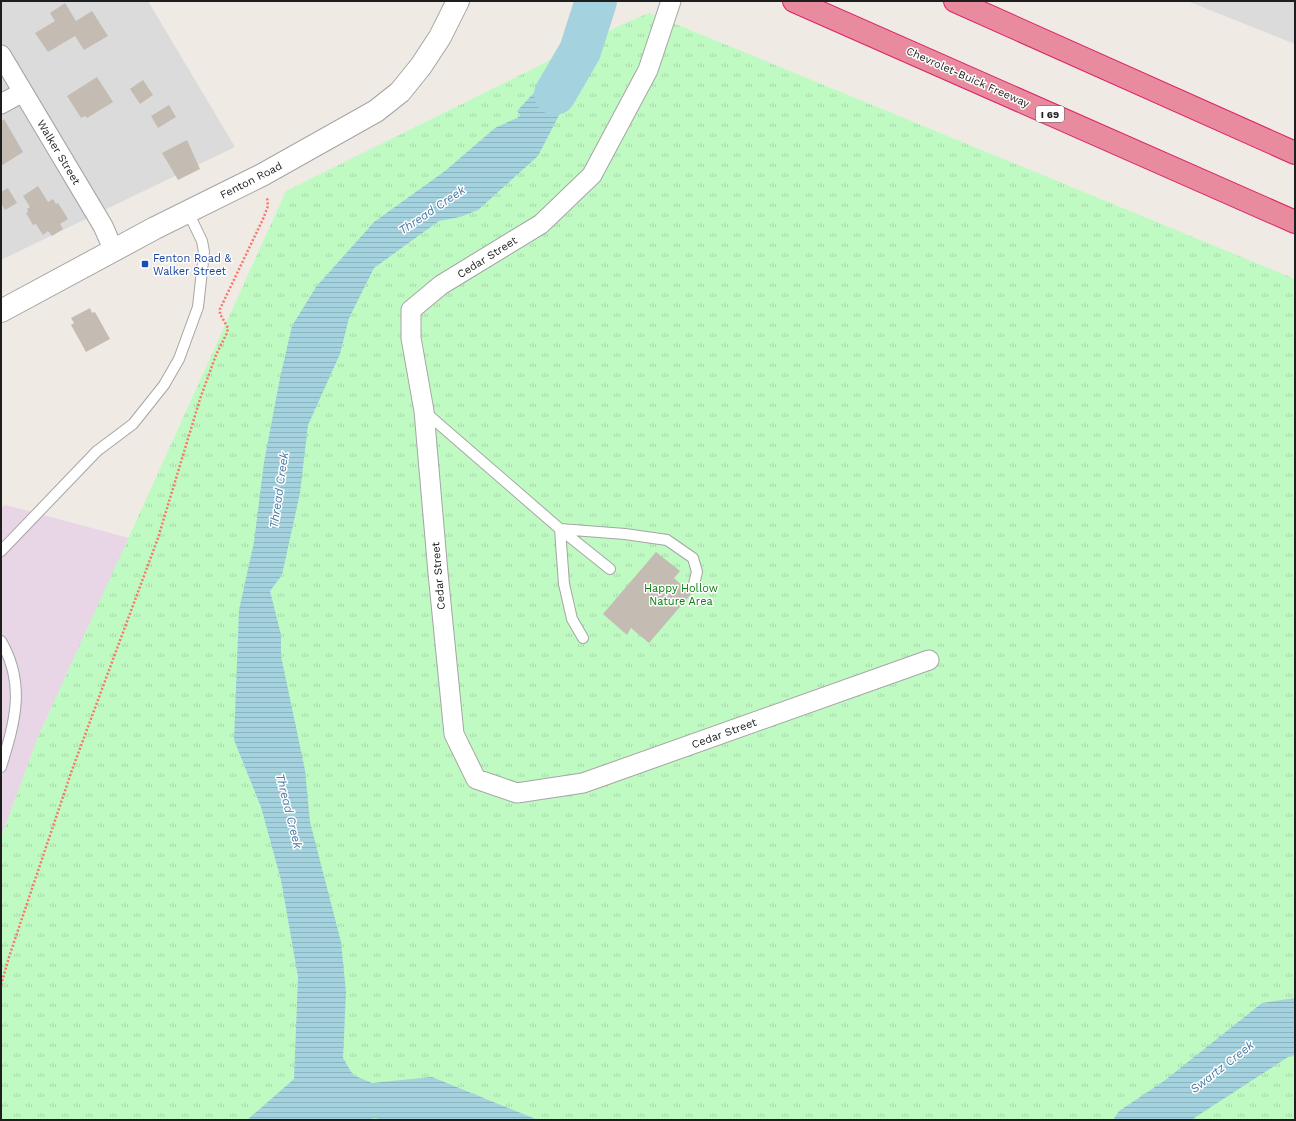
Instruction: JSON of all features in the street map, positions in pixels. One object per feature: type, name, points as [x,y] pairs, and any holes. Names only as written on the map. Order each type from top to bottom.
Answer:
[{"type":"highway","points":[[955,1],[1295,153]]},
{"type":"highway","name":"Chevrolet-Buick Freeway","points":[[799,3],[1295,222]]},
{"type":"street","name":"Fenton Road","points":[[1,310],[262,175],[360,121],[395,97],[411,80],[430,53],[451,17],[458,1]]},
{"type":"street","name":"Cedar Street","points":[[671,1],[648,70],[592,175],[541,224],[441,285],[411,310],[411,338],[424,411],[454,734],[476,779],[517,793],[583,783],[929,660]]},
{"type":"street","name":"Walker Street","points":[[1,55],[103,226],[114,251]]},
{"type":"street","points":[[1,104],[23,92]]},
{"type":"lane","points":[[1,551],[97,451],[133,424],[164,385],[179,358],[198,307],[204,252],[202,241],[188,212]]},
{"type":"lane","points":[[424,411],[560,529],[610,569]]},
{"type":"lane","points":[[560,529],[625,534],[667,540],[693,558],[697,572],[694,584]]},
{"type":"lane","points":[[560,529],[564,584],[572,619],[583,638]]},
{"type":"lane","points":[[1,641],[10,659],[15,675],[17,690],[14,720],[1,767]]},
{"type":"path","points":[[1,985],[72,770],[158,538],[202,392],[216,356],[227,334],[228,328],[220,314],[220,309],[268,206],[262,175]]},
{"type":"shaded area","points":[[1,1],[148,1],[235,147],[1,260]]},
{"type":"shaded area","points":[[1187,1],[1295,1],[1295,44]]},
{"type":"shaded area","points":[[6,505],[129,538],[38,737],[1,838],[1,507]]},
{"type":"green space","name":"Happy Hollow Nature Area","points":[[649,13],[1295,279],[1295,1120],[1,1120],[1,838],[38,737],[286,191],[623,24]]},
{"type":"water","points":[[596,37],[571,92],[538,156],[478,210],[460,217],[439,221],[374,268],[349,318],[340,354],[308,425],[300,493],[282,575],[270,591],[281,635],[281,656],[305,770],[310,822],[341,942],[346,992],[343,1058],[353,1075],[372,1083],[432,1077],[538,1120],[385,1120],[375,1118],[366,1120],[247,1120],[294,1079],[298,977],[281,880],[261,807],[234,740],[239,610],[254,542],[264,462],[280,378],[292,326],[316,287],[374,222],[445,171],[495,128],[521,116],[517,111],[554,71],[557,57]]},
{"type":"water","name":"Swartz Creek","points":[[1295,998],[1295,1055],[1288,1057],[1191,1120],[1113,1120],[1119,1111],[1164,1081],[1262,1003]]},
{"type":"building","points":[[65,3],[76,21],[92,11],[108,36],[84,50],[75,36],[48,52],[35,33],[55,21],[50,13]]},
{"type":"building","points":[[97,77],[113,102],[87,118],[85,116],[81,118],[67,96]]},
{"type":"building","points":[[143,80],[153,95],[140,104],[130,89]]},
{"type":"building","points":[[169,105],[176,117],[158,128],[151,116]]},
{"type":"building","points":[[4,119],[23,152],[1,166],[1,122]]},
{"type":"building","points":[[187,140],[200,169],[178,180],[162,153]]},
{"type":"building","points":[[38,186],[48,202],[53,199],[56,204],[58,203],[68,219],[60,224],[63,229],[52,236],[48,231],[43,235],[36,224],[33,225],[26,213],[28,212],[27,209],[30,207],[23,196]]},
{"type":"building","points":[[8,188],[17,203],[5,210],[1,203],[1,192]]},
{"type":"building","points":[[90,308],[92,313],[95,312],[110,339],[86,352],[71,325],[74,323],[71,318]]},
{"type":"building","points":[[656,552],[680,571],[674,578],[691,594],[649,643],[631,628],[627,635],[603,614]]},
{"type":"waterway","name":"Thread Creek","points":[[555,94],[580,51],[596,1]]},
{"type":"place","name":"Fenton Road & Walker Street","points":[[145,264]]}]
